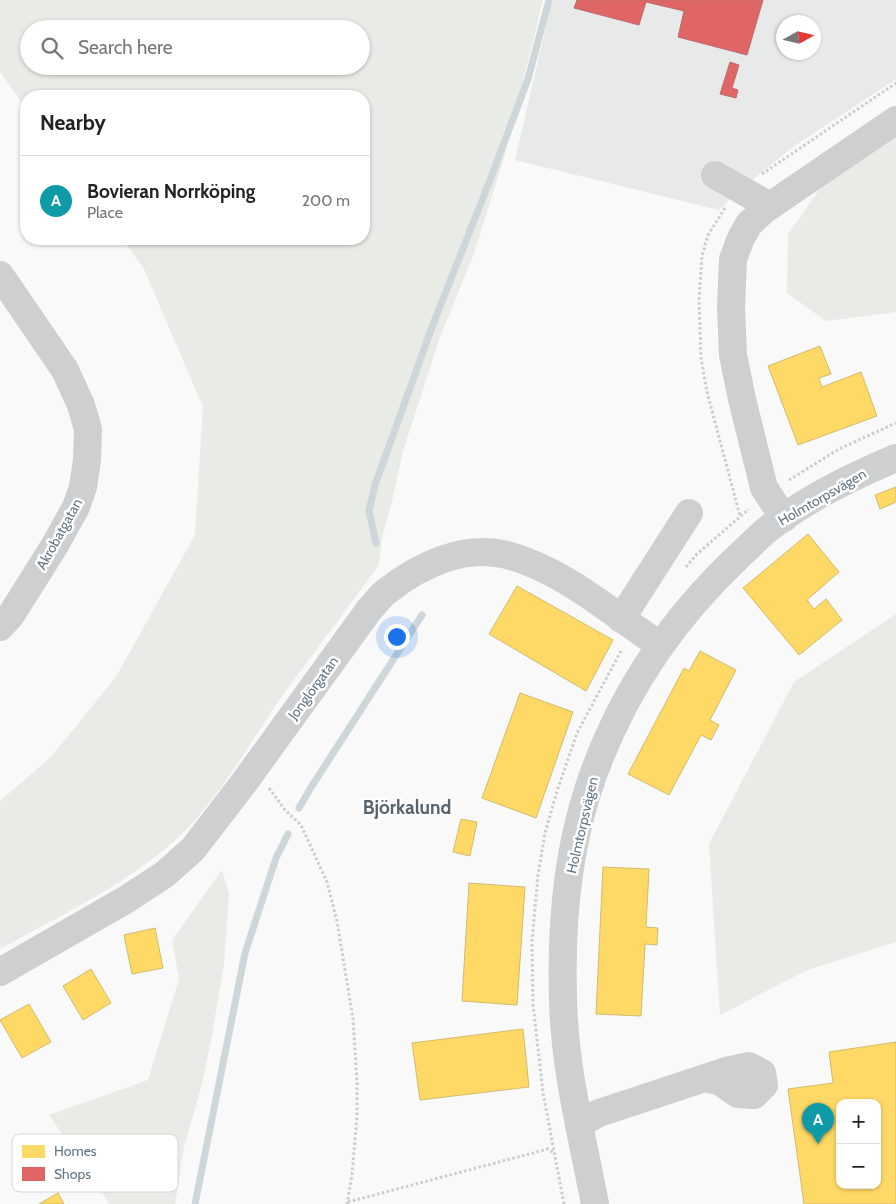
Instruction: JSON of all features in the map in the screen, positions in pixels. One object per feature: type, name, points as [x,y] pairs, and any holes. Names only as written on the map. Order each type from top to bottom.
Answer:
[{"type":"street","points":[[784,518],[764,488],[733,355],[731,282],[733,259],[749,224],[770,206],[896,120]]},
{"type":"street","points":[[715,175],[770,206]]},
{"type":"street","name":"Akrobatgatan","points":[[0,275],[65,370],[81,405],[88,429],[87,460],[83,487],[76,507],[55,546],[11,615],[0,627]]},
{"type":"street","name":"Holmtorpsvägen","points":[[596,1204],[573,1092],[564,1021],[564,910],[572,854],[587,792],[604,745],[626,699],[660,646],[693,602],[717,577],[768,529],[784,518],[850,479],[896,458]]},
{"type":"street","points":[[628,624],[689,513]]},
{"type":"street","name":"Jonglörgatan","points":[[0,972],[127,899],[164,874],[193,849],[252,772],[369,610],[386,592],[424,567],[456,555],[485,552],[506,555],[545,570],[580,591],[660,646]]},
{"type":"street","points":[[579,1124],[600,1113],[705,1078]]},
{"type":"path","points":[[685,568],[697,554],[774,488],[839,450],[896,423]]},
{"type":"path","points":[[564,1204],[543,1093],[533,1004],[532,941],[538,875],[545,833],[577,733],[618,654],[628,624]]},
{"type":"path","points":[[252,772],[261,779],[285,810],[301,825],[327,882],[337,921],[353,1019],[357,1081],[352,1175],[347,1203],[548,1149],[556,1154]]},
{"type":"shaded area","points":[[0,0],[543,0],[504,158],[473,256],[440,337],[403,451],[382,538],[379,565],[280,699],[213,798],[182,834],[126,878],[85,903],[0,949],[0,801],[51,757],[116,677],[195,535],[203,407],[144,269],[126,245],[370,245],[370,90],[20,90],[20,100],[0,72]]},
{"type":"shaded area","points":[[552,0],[896,0],[896,79],[793,147],[735,194],[719,210],[515,160]]},
{"type":"shaded area","points":[[896,130],[896,312],[826,321],[787,293],[788,234],[829,176]]},
{"type":"shaded area","points":[[896,614],[896,942],[807,970],[720,1015],[709,844],[794,682]]},
{"type":"shaded area","points":[[222,870],[229,894],[224,964],[202,1084],[184,1147],[178,1185],[178,1134],[62,1134],[49,1115],[148,1080],[179,979],[172,940]]},
{"type":"shaded area","points":[[102,1192],[177,1192],[175,1204],[110,1204]]},
{"type":"building: Homes","points":[[820,346],[831,374],[819,378],[822,387],[861,372],[877,416],[798,445],[768,366]]},
{"type":"building: Homes","points":[[896,487],[896,502],[880,509],[875,495]]},
{"type":"building: Homes","points":[[808,534],[839,572],[807,600],[814,609],[826,599],[842,620],[799,655],[743,588]]},
{"type":"building: Homes","points":[[517,586],[613,640],[586,691],[489,634]]},
{"type":"building: Homes","points":[[700,651],[736,670],[710,720],[719,725],[711,740],[701,735],[669,795],[628,774],[684,668],[689,671]]},
{"type":"building: Homes","points":[[520,693],[573,712],[536,818],[482,798]]},
{"type":"building: Homes","points":[[461,819],[477,822],[470,856],[453,852]]},
{"type":"building: Homes","points":[[603,867],[649,869],[646,927],[658,928],[657,945],[645,944],[641,1016],[596,1014]]},
{"type":"building: Homes","points":[[469,883],[525,887],[517,1005],[462,1001]]},
{"type":"building: Homes","points":[[155,928],[163,968],[132,974],[124,935]]},
{"type":"building: Homes","points":[[91,969],[111,1003],[83,1020],[63,986]]},
{"type":"building: Homes","points":[[29,1004],[51,1042],[22,1058],[0,1020]]},
{"type":"building: Homes","points":[[523,1029],[529,1087],[420,1100],[412,1043]]},
{"type":"building: Homes","points":[[896,1042],[896,1204],[804,1204],[788,1089],[833,1083],[829,1052]]},
{"type":"building: Homes","points":[[58,1193],[64,1204],[39,1204]]},
{"type":"building: Shops","points":[[577,0],[763,0],[747,55],[678,37],[684,11],[646,2],[639,25],[574,8]]},
{"type":"building: Shops","points":[[730,62],[739,65],[732,88],[738,90],[736,98],[720,94]]},
{"type":"waterway","points":[[376,543],[369,511],[375,485],[432,327],[528,79],[549,0]]},
{"type":"waterway","points":[[299,808],[422,615]]},
{"type":"waterway","points":[[195,1204],[245,953],[276,858],[288,834]]},
{"type":"place","name":"Bovieran Norrköping","points":[[818,1144]]},
{"type":"district","name":"Björkalund","points":[[407,807]]}]
